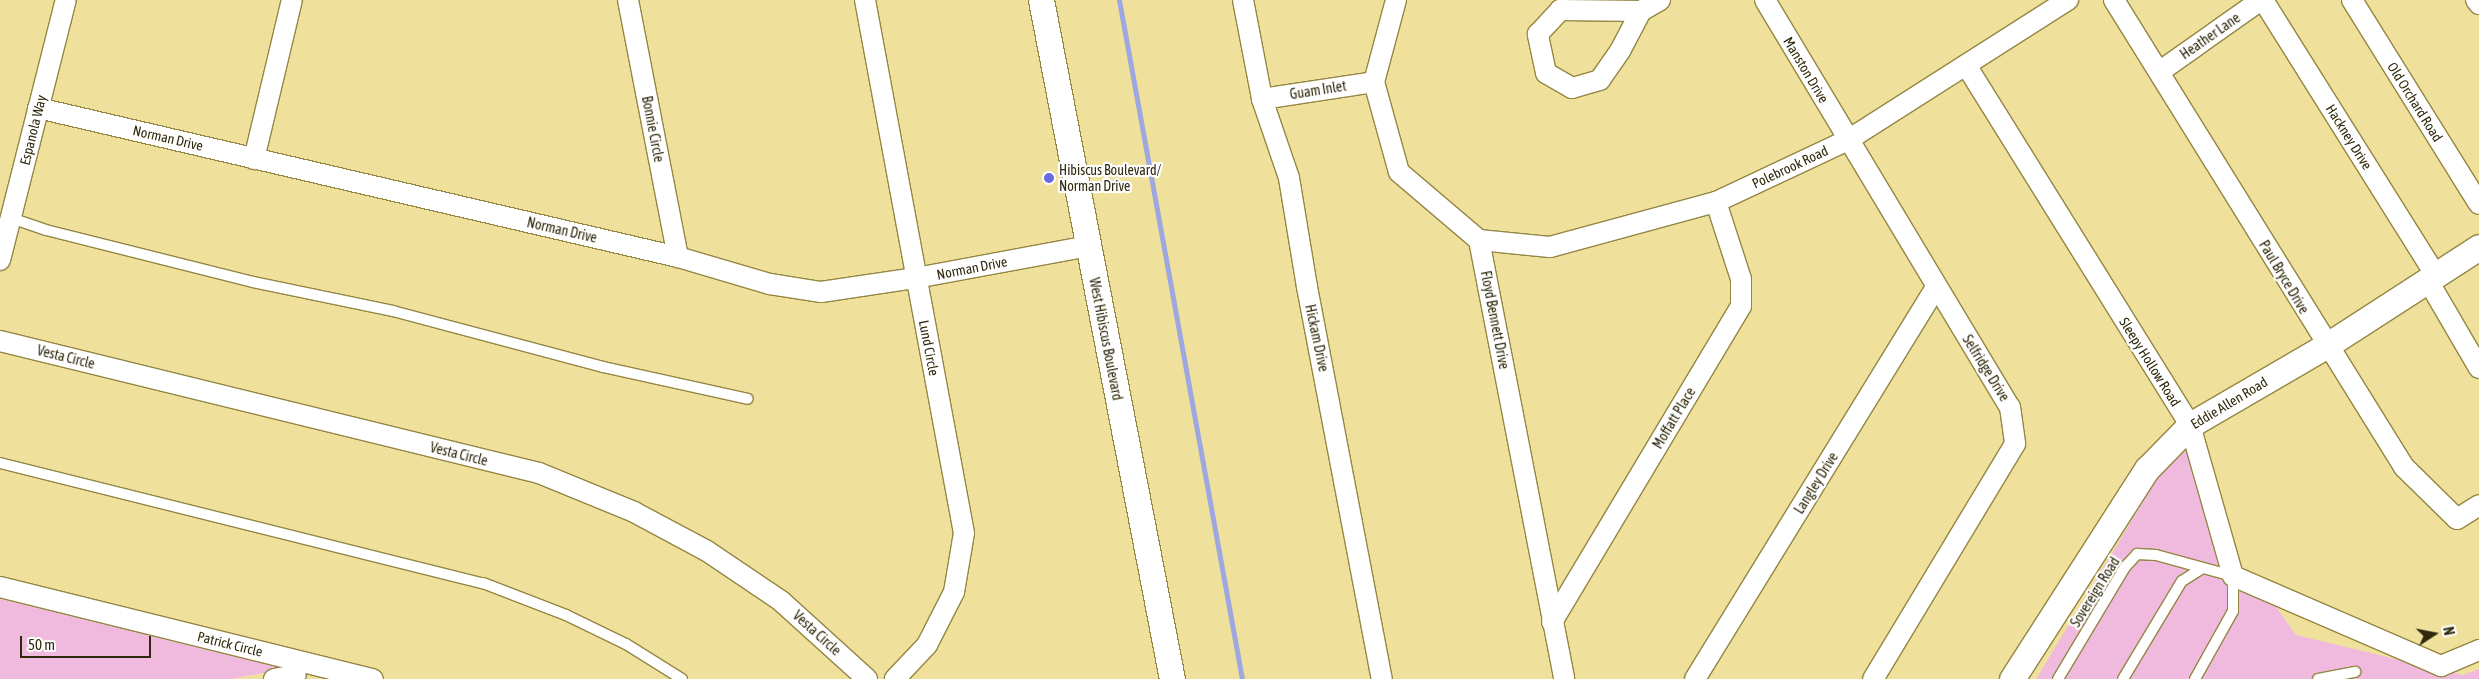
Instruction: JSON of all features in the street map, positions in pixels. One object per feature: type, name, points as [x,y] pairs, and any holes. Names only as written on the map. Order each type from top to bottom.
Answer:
[{"type":"street","name":"Espanola Way","points":[[0,260],[66,0]]},
{"type":"street","points":[[254,159],[292,0]]},
{"type":"street","name":"Bonnie Circle","points":[[628,0],[678,257]]},
{"type":"street","name":"Lund Circle","points":[[865,0],[964,533],[954,592],[927,645],[895,679]]},
{"type":"street","name":"West Hibiscus Boulevard","points":[[1041,0],[1172,679]]},
{"type":"street","name":"Hickam Drive","points":[[1243,0],[1262,99],[1289,178],[1307,287],[1382,679]]},
{"type":"street","points":[[1396,0],[1374,82],[1399,172],[1480,240]]},
{"type":"street","points":[[1641,11],[1620,51],[1600,80],[1572,88],[1546,73],[1538,34],[1560,10],[1641,11],[1660,0]]},
{"type":"street","name":"Manston Drive","points":[[1765,0],[1848,140]]},
{"type":"street","name":"Polebrook Road","points":[[1480,240],[1550,247],[1716,202],[1848,140],[2068,0]]},
{"type":"street","name":"Paul Bryce Drive","points":[[2114,0],[2326,346],[2404,467],[2457,519],[2479,505]]},
{"type":"street","name":"Heather Lane","points":[[2159,72],[2262,0]]},
{"type":"street","name":"Hackney Drive","points":[[2262,0],[2431,277],[2479,368]]},
{"type":"street","name":"Old Orchard Road","points":[[2352,0],[2479,204]]},
{"type":"street","points":[[2476,0],[2479,4]]},
{"type":"street","name":"Sleepy Hollow Road","points":[[1966,65],[2190,425],[2233,576]]},
{"type":"street","name":"Guam Inlet","points":[[1262,99],[1374,82]]},
{"type":"street","name":"Norman Drive","points":[[38,108],[678,257],[770,284],[821,292],[916,278],[1088,246]]},
{"type":"street","name":"Selfridge Drive","points":[[1848,140],[1936,288],[2010,407],[2015,444],[1873,679]]},
{"type":"street","name":"Moffatt Place","points":[[1552,622],[1740,306],[1741,279],[1716,202]]},
{"type":"street","name":"Floyd Bennett Drive","points":[[1480,240],[1564,679]]},
{"type":"street","name":"Eddie Allen Road","points":[[2012,679],[2147,469],[2190,425],[2326,346],[2479,246]]},
{"type":"street","name":"Langley Drive","points":[[1696,679],[1936,288]]},
{"type":"street","name":"Vesta Circle","points":[[0,341],[539,473],[634,512],[706,551],[781,601],[866,679]]},
{"type":"street","points":[[2233,576],[2441,666],[2479,650]]},
{"type":"street","name":"Patrick Circle","points":[[0,587],[295,671],[373,679]]},
{"type":"street","points":[[274,679],[295,671]]},
{"type":"lane","points":[[10,218],[46,230],[253,282],[393,311],[603,367],[748,399]]},
{"type":"lane","points":[[0,463],[483,583],[566,615],[626,644],[682,679]]},
{"type":"lane","name":"Sovereign Road","points":[[2058,679],[2125,567],[2137,554],[2156,555],[2201,569],[2233,576]]},
{"type":"lane","points":[[2123,679],[2182,581],[2201,569]]},
{"type":"lane","points":[[2195,679],[2233,611],[2233,576]]},
{"type":"lane","points":[[2318,679],[2355,672]]},
{"type":"shaded area","points":[[2184,444],[2224,578],[2274,604],[2296,635],[2463,675],[2479,669],[2479,679],[2036,679],[2167,462]]},
{"type":"shaded area","points":[[0,599],[289,668],[231,679],[0,679]]},
{"type":"waterway","points":[[1119,0],[1242,679]]},
{"type":"place","name":"Hibiscus Boulevard/ Norman Drive","points":[[1049,178]]}]
